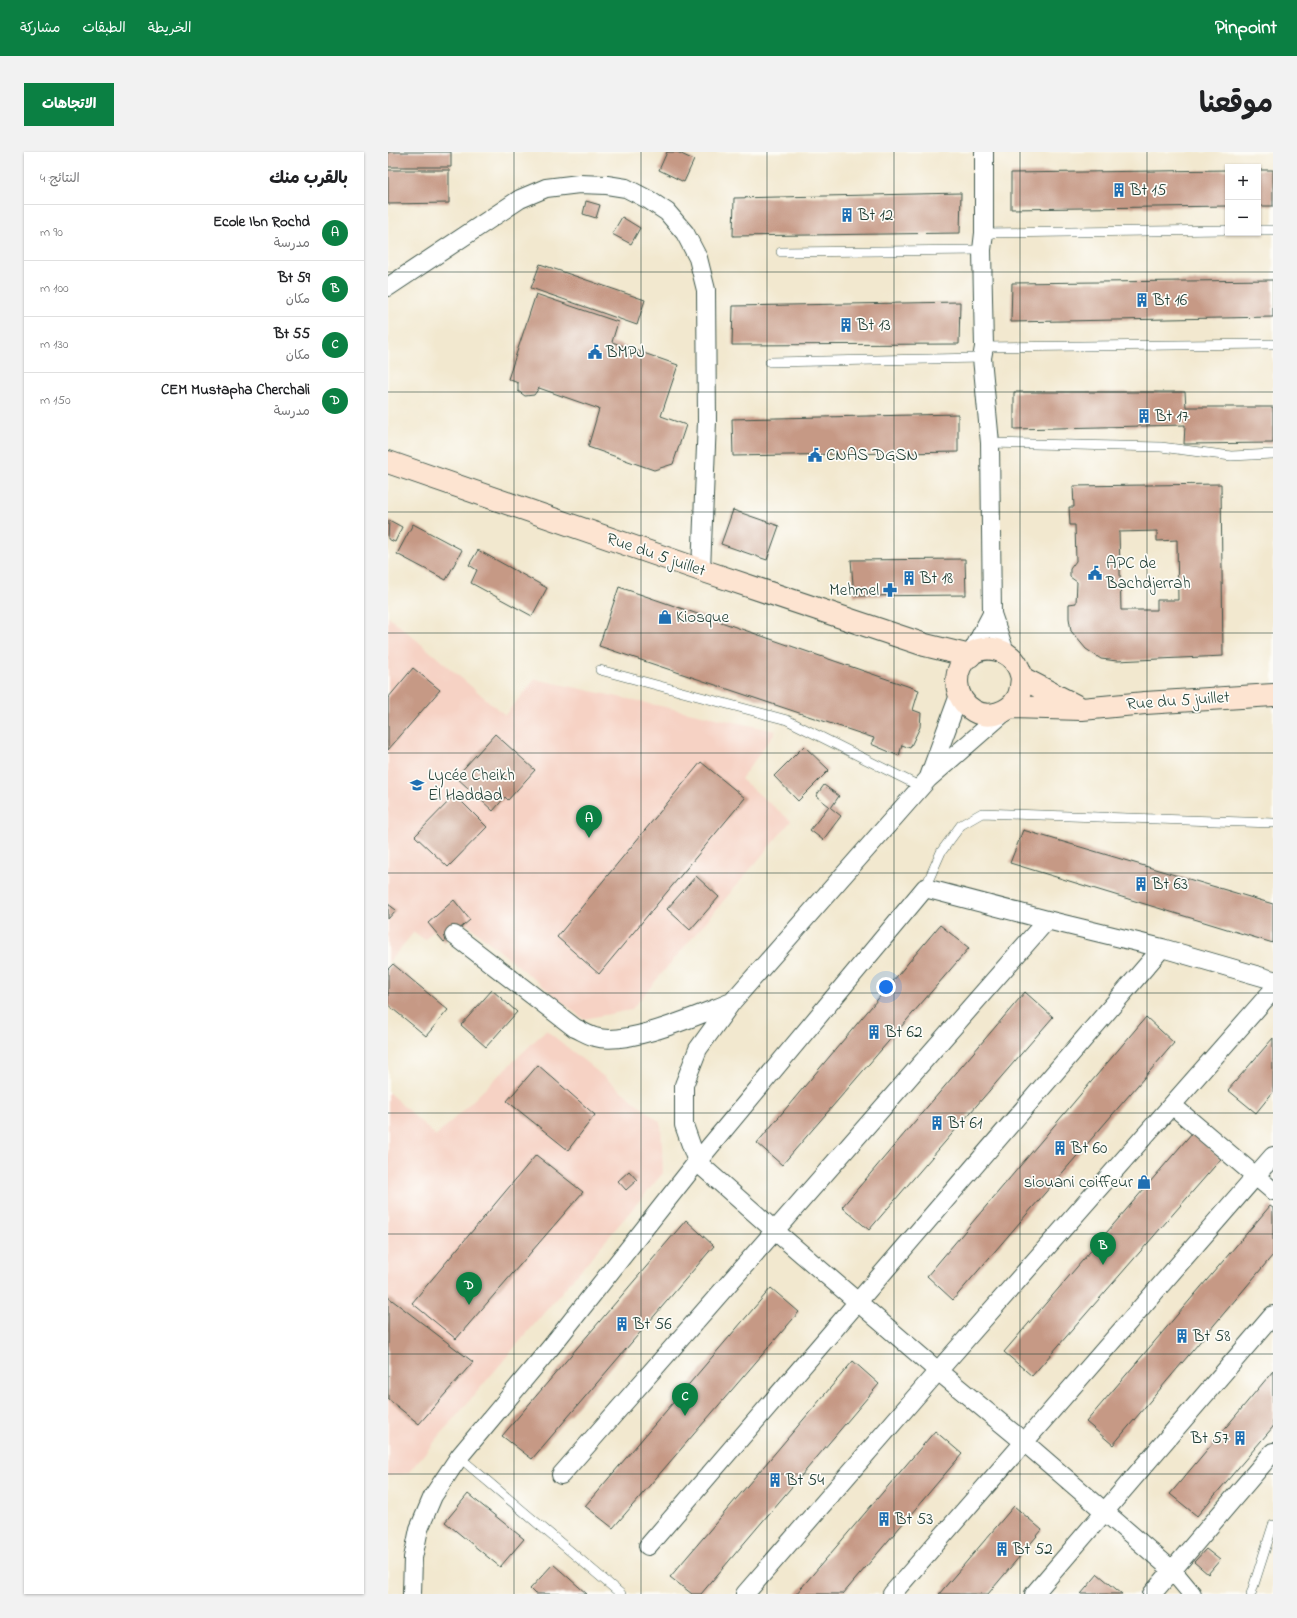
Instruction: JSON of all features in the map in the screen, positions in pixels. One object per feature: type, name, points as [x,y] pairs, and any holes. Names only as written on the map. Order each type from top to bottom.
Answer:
[{"type":"street","points":[[984,152],[983,353],[990,443],[992,614],[1005,652]]},
{"type":"street","points":[[388,287],[520,199],[546,188],[579,184],[607,185],[626,188],[649,200],[667,212],[685,233],[698,258],[706,290],[707,421],[701,570]]},
{"type":"street","name":"Rue du 5 juillet","points":[[388,462],[701,570],[925,645],[970,655]]},
{"type":"street","points":[[924,783],[958,685],[963,662],[970,655],[992,614]]},
{"type":"street","points":[[925,645],[958,685],[966,704],[975,711],[986,715],[1002,712],[1009,708]]},
{"type":"street","points":[[970,655],[982,650],[994,649],[1005,652],[1012,658],[1019,667],[1022,678],[1021,690],[1017,700],[924,783],[732,1002],[698,1049],[684,1085],[684,1125],[696,1162],[1172,1570],[1192,1594]]},
{"type":"street","points":[[1022,678],[1082,709]]},
{"type":"street","name":"Rue du 5 juillet","points":[[1009,708],[1082,709],[1145,703],[1273,695]]},
{"type":"street","points":[[412,1594],[413,1558],[418,1529],[433,1496],[459,1457],[551,1347],[696,1162],[925,888],[1162,948],[1273,980]]},
{"type":"street","points":[[561,1475],[1047,920]]},
{"type":"street","points":[[454,935],[575,1028],[596,1038],[624,1039],[672,1024],[732,1002]]},
{"type":"street","points":[[648,1546],[1162,948]]},
{"type":"street","points":[[745,1594],[938,1371],[1273,990]]},
{"type":"street","points":[[1172,1105],[1273,1191]]},
{"type":"street","points":[[892,1594],[1273,1156]]},
{"type":"street","points":[[1034,1594],[1273,1315]]},
{"type":"street","points":[[1152,1594],[1273,1452]]},
{"type":"lane","points":[[781,252],[1225,230]]},
{"type":"lane","points":[[1261,230],[1273,230]]},
{"type":"lane","points":[[770,362],[983,353],[1273,344]]},
{"type":"lane","points":[[990,443],[1161,447],[1231,456],[1273,454]]},
{"type":"lane","points":[[600,670],[787,720],[924,783]]},
{"type":"lane","points":[[925,888],[942,852],[961,825],[982,813],[1273,823]]},
{"type":"lane","points":[[459,1457],[621,1594]]},
{"type":"lane","points":[[1251,1594],[1273,1525]]},
{"type":"shaded area","points":[[388,616],[505,715],[535,679],[776,731],[741,779],[791,821],[631,1010],[583,1019],[451,911],[425,940],[414,932],[388,963]]},
{"type":"shaded area","points":[[546,1030],[661,1123],[663,1173],[408,1473],[388,1476],[388,1092],[436,1136]]},
{"type":"building","points":[[388,152],[451,152],[451,167],[388,167]]},
{"type":"building","points":[[667,152],[677,152],[694,160],[684,182],[659,170]]},
{"type":"building","points":[[388,170],[449,170],[449,203],[388,204]]},
{"type":"building","name":"Bt 15","points":[[1225,170],[1225,206],[1011,209],[1011,173]]},
{"type":"building","points":[[1261,170],[1273,170],[1273,206],[1261,206]]},
{"type":"building","name":"Bt 12","points":[[961,193],[960,233],[733,236],[734,198]]},
{"type":"building","points":[[586,201],[600,205],[596,218],[583,214]]},
{"type":"building","points":[[622,217],[640,228],[631,244],[612,234]]},
{"type":"building","points":[[540,264],[645,300],[637,325],[531,288]]},
{"type":"building","name":"Bt 16","points":[[1273,280],[1273,317],[1011,322],[1012,283]]},
{"type":"building","points":[[536,294],[618,322],[612,342],[678,365],[661,416],[686,425],[673,464],[654,470],[588,447],[599,409],[539,388],[534,395],[525,396],[518,391],[518,383],[508,379]]},
{"type":"building","name":"Bt 13","points":[[960,302],[959,344],[732,345],[733,306]]},
{"type":"building","name":"Bt 17","points":[[1014,392],[1185,392],[1186,407],[1273,407],[1273,443],[1184,444],[1185,425],[1014,429]]},
{"type":"building","points":[[958,414],[958,452],[733,456],[732,419]]},
{"type":"building","name":"APC de Bachdjerrah","points":[[1221,484],[1223,656],[1117,661],[1101,659],[1086,649],[1071,631],[1069,618],[1069,604],[1076,603],[1077,582],[1070,577],[1070,569],[1076,561],[1075,525],[1070,525],[1069,507],[1074,507],[1073,486]],"holes":[[[1157,531],[1157,541],[1177,540],[1178,600],[1157,600],[1157,610],[1121,610],[1119,532]]]},
{"type":"building","points":[[733,510],[779,526],[767,560],[721,544]]},
{"type":"building","points":[[389,520],[402,527],[395,542],[388,539]]},
{"type":"building","points":[[413,524],[462,550],[446,580],[397,554]]},
{"type":"building","points":[[478,550],[547,588],[532,616],[471,583],[477,570],[469,565]]},
{"type":"building","name":"Bt 18","points":[[965,559],[966,595],[854,596],[851,560]]},
{"type":"building","points":[[619,587],[919,690],[913,710],[921,713],[920,727],[910,748],[902,745],[899,756],[871,744],[874,738],[599,646]]},
{"type":"building","points":[[413,668],[440,690],[388,750],[388,698]]},
{"type":"building","points":[[495,734],[535,770],[508,800],[505,797],[493,811],[456,777]]},
{"type":"building","points":[[804,746],[829,770],[798,801],[774,776]]},
{"type":"building","points":[[701,762],[745,798],[599,974],[557,937]]},
{"type":"building","points":[[824,785],[839,796],[831,808],[841,816],[823,840],[810,830],[829,806],[816,796]]},
{"type":"building","points":[[455,795],[487,827],[448,867],[415,836]]},
{"type":"building","name":"Bt 63","points":[[1023,830],[1273,904],[1273,943],[1010,863]]},
{"type":"building","points":[[696,876],[719,897],[690,930],[667,909]]},
{"type":"building","points":[[454,900],[470,920],[444,942],[428,923]]},
{"type":"building","points":[[388,904],[396,910],[388,919]]},
{"type":"building","name":"Bt 62","points":[[940,925],[969,948],[782,1165],[757,1143]]},
{"type":"building","points":[[393,964],[448,1010],[426,1036],[388,1005],[388,969]]},
{"type":"building","points":[[492,990],[517,1012],[486,1047],[461,1025]]},
{"type":"building","name":"Bt 61","points":[[1025,992],[1053,1017],[869,1230],[842,1207]]},
{"type":"building","name":"Bt 60","points":[[1146,1017],[1174,1043],[953,1300],[927,1276]]},
{"type":"building","points":[[1273,1038],[1273,1092],[1256,1113],[1228,1090]]},
{"type":"building","points":[[538,1065],[595,1115],[568,1150],[507,1101]]},
{"type":"building","points":[[1192,1133],[1221,1159],[1032,1376],[1004,1352]]},
{"type":"building","points":[[536,1155],[583,1192],[456,1339],[412,1303]]},
{"type":"building","points":[[629,1171],[637,1180],[626,1190],[618,1181]]},
{"type":"building","name":"Bt 58","points":[[1270,1206],[1273,1208],[1273,1255],[1113,1445],[1086,1422]]},
{"type":"building","name":"Bt 56","points":[[686,1220],[714,1246],[532,1459],[502,1436]]},
{"type":"building","points":[[771,1288],[799,1312],[613,1528],[585,1506]]},
{"type":"building","points":[[388,1297],[473,1362],[419,1424],[388,1399]]},
{"type":"building","name":"Bt 54","points":[[853,1361],[879,1384],[701,1594],[692,1594],[670,1577]]},
{"type":"building","name":"Bt 57","points":[[1273,1371],[1273,1427],[1197,1516],[1170,1494]]},
{"type":"building","name":"Bt 53","points":[[935,1431],[962,1454],[843,1594],[796,1594]]},
{"type":"building","points":[[468,1494],[524,1539],[500,1567],[445,1522]]},
{"type":"building","name":"Bt 52","points":[[1014,1506],[1042,1530],[988,1594],[939,1594]]},
{"type":"building","points":[[1206,1549],[1220,1560],[1208,1574],[1194,1562]]},
{"type":"building","points":[[553,1564],[587,1594],[535,1594],[530,1589]]},
{"type":"building","points":[[1098,1574],[1122,1594],[1081,1594]]},
{"type":"place","name":"Bt 15","points":[[1119,190]]},
{"type":"place","name":"Bt 12","points":[[847,215]]},
{"type":"place","name":"Bt 16","points":[[1142,300]]},
{"type":"place","name":"Bt 13","points":[[846,325]]},
{"type":"place","name":"BMPJ","points":[[595,352]]},
{"type":"place","name":"Bt 17","points":[[1144,416]]},
{"type":"place","name":"CNAS DGSN","points":[[815,455]]},
{"type":"place","name":"APC de Bachdjerrah","points":[[1095,573]]},
{"type":"place","name":"Bt 18","points":[[909,578]]},
{"type":"place","name":"Mehmel","points":[[890,590]]},
{"type":"place","name":"Kiosque","points":[[665,617]]},
{"type":"place","name":"Lycée Cheikh El Haddad","points":[[417,785]]},
{"type":"place","name":"Ecole Ibn Rochd","points":[[589,838]]},
{"type":"place","name":"Bt 63","points":[[1141,884]]},
{"type":"place","name":"Bt 62","points":[[874,1032]]},
{"type":"place","name":"Bt 61","points":[[937,1123]]},
{"type":"place","name":"Bt 60","points":[[1060,1148]]},
{"type":"place","name":"siouani coiffeur","points":[[1144,1182]]},
{"type":"place","name":"Bt 59","points":[[1103,1265]]},
{"type":"place","name":"CEM Mustapha Cherchali","points":[[469,1305]]},
{"type":"place","name":"Bt 56","points":[[622,1324]]},
{"type":"place","name":"Bt 58","points":[[1182,1336]]},
{"type":"place","name":"Bt 55","points":[[685,1416]]},
{"type":"place","name":"Bt 57","points":[[1240,1438]]},
{"type":"place","name":"Bt 54","points":[[775,1480]]},
{"type":"place","name":"Bt 53","points":[[884,1519]]},
{"type":"place","name":"Bt 52","points":[[1002,1549]]}]
